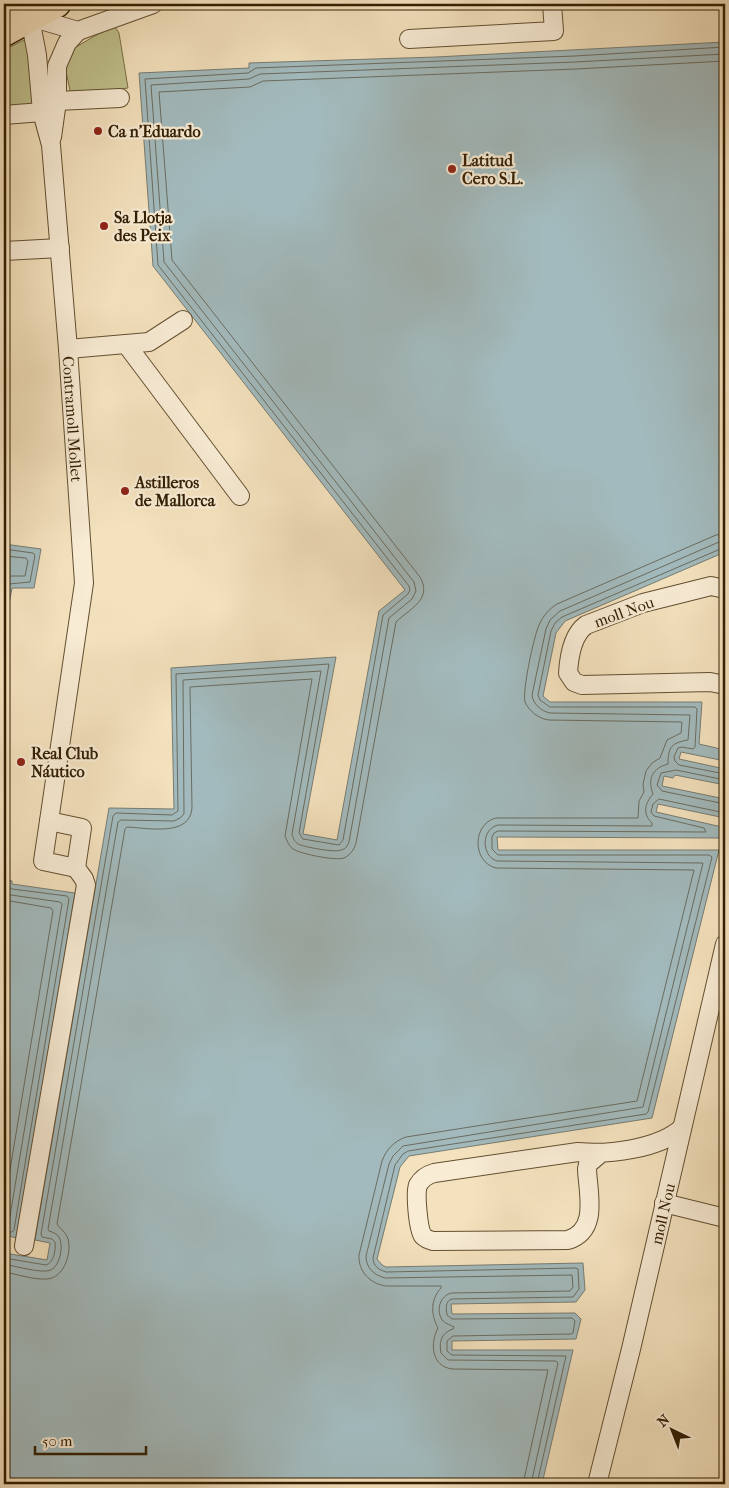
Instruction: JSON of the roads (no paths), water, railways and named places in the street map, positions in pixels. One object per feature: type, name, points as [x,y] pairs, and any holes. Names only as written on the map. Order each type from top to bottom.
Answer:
[{"type":"highway","points":[[4,33],[15,9],[57,4]]},
{"type":"street","points":[[52,145],[57,101],[58,66],[68,43],[78,31],[153,4]]},
{"type":"street","points":[[409,39],[554,32],[552,4]]},
{"type":"street","points":[[15,9],[78,31]]},
{"type":"street","name":"Contramoll Mollet","points":[[15,9],[37,55],[42,112],[52,145],[84,583],[43,861],[76,868]]},
{"type":"street","points":[[57,101],[120,98]]},
{"type":"street","points":[[4,115],[42,112]]},
{"type":"street","points":[[4,251],[60,248]]},
{"type":"street","points":[[68,348],[149,342],[183,320]]},
{"type":"street","points":[[126,344],[240,496]]},
{"type":"street","name":"moll Nou","points":[[725,589],[711,586],[644,603],[586,626],[581,629],[575,638],[568,673],[574,682],[582,685],[710,682],[725,685]]},
{"type":"street","points":[[24,1246],[86,886],[84,879],[76,868],[82,828],[49,820]]},
{"type":"street","name":"moll Nou","points":[[597,1484],[631,1349],[725,944]]},
{"type":"street","points":[[601,1153],[588,1164],[589,1216],[584,1230],[574,1238],[568,1240],[433,1241],[428,1240],[421,1233],[416,1192],[418,1185],[426,1176],[434,1173],[578,1152],[601,1153],[647,1146],[667,1139],[682,1128]]},
{"type":"street","points":[[647,1146],[659,1150],[674,1164]]},
{"type":"street","points":[[664,1203],[725,1218]]},
{"type":"water","points":[[725,42],[725,552],[565,621],[556,633],[543,696],[550,702],[702,702],[699,744],[725,750],[725,761],[681,752],[679,759],[725,769],[725,785],[675,775],[673,778],[664,776],[662,786],[725,799],[725,818],[658,804],[656,812],[722,827],[720,838],[497,837],[498,850],[719,850],[652,1118],[409,1156],[400,1167],[377,1259],[386,1267],[583,1263],[585,1290],[576,1302],[451,1304],[452,1314],[575,1313],[581,1319],[576,1339],[452,1341],[452,1350],[573,1350],[542,1484],[4,1484],[4,1253],[47,1260],[50,1243],[35,1240],[109,808],[174,809],[171,668],[336,657],[303,834],[337,840],[379,611],[405,590],[153,266],[139,73],[249,68],[249,63],[436,57]]},
{"type":"water","points":[[4,544],[41,549],[34,588],[12,588],[4,630]]},
{"type":"water","points":[[4,879],[12,881],[12,884],[75,893],[17,1238],[4,1235]]},
{"type":"place","name":"Ca n'Eduardo","points":[[98,131]]},
{"type":"place","name":"Latitud Cero S.L.","points":[[452,169]]},
{"type":"place","name":"Sa Llotja des Peix","points":[[104,226]]},
{"type":"place","name":"Astilleros de Mallorca","points":[[125,491]]},
{"type":"place","name":"Real Club Náutico","points":[[21,762]]}]
